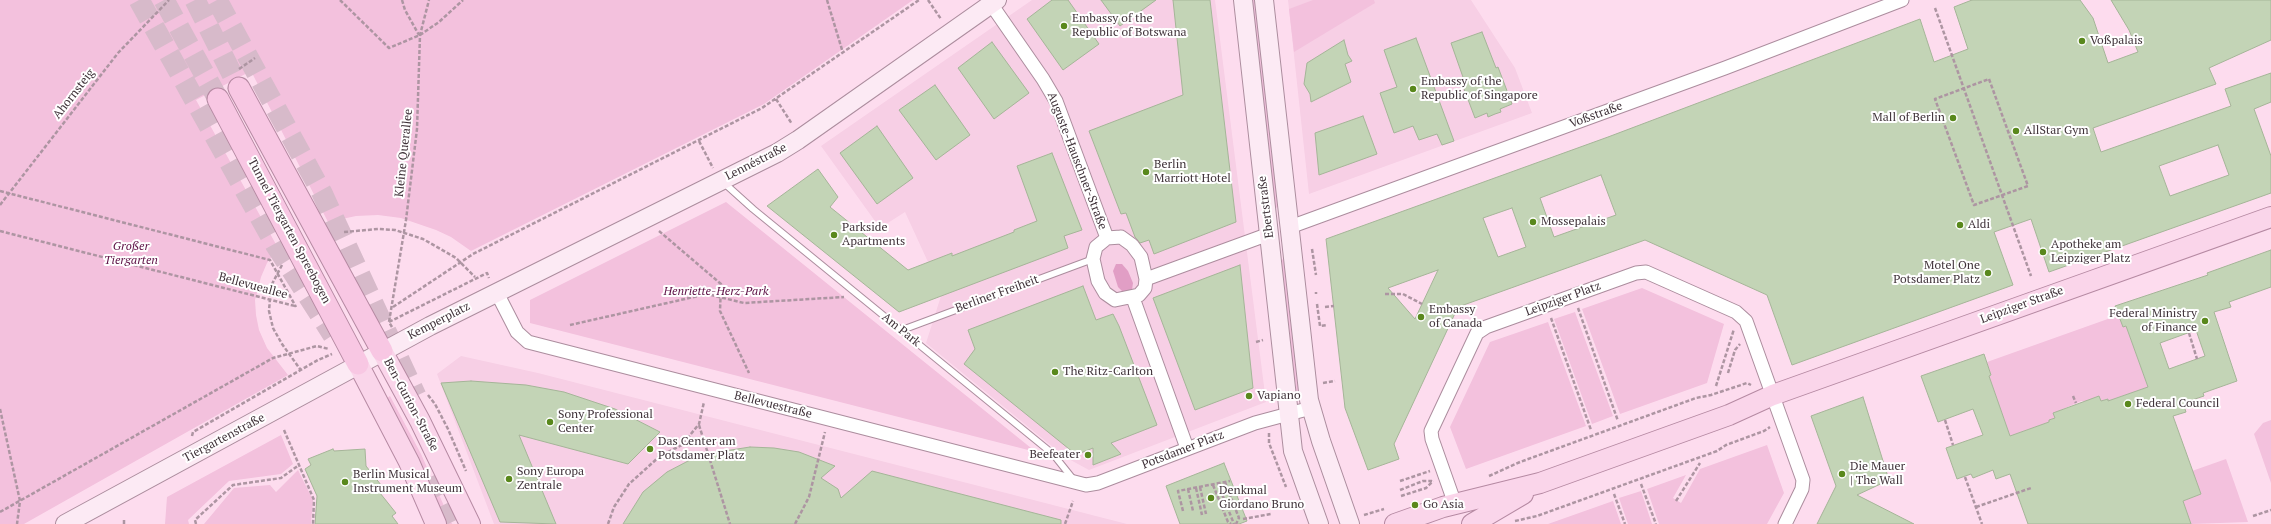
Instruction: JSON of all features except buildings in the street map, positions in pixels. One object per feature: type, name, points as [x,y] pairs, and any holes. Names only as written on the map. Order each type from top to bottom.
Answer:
[{"type":"highway","name":"Tunnel Tiergarten Spreebogen","points":[[239,88],[382,351]]},
{"type":"highway","name":"Tunnel Tiergarten Spreebogen","points":[[218,99],[358,364]]},
{"type":"main road","name":"Ebertstraße","points":[[1243,0],[1289,414]]},
{"type":"main road","name":"Ebertstraße","points":[[1264,0],[1311,408]]},
{"type":"main road","name":"Lennéstraße","points":[[493,285],[798,140],[994,2]]},
{"type":"main road","name":"Leipziger Straße","points":[[1773,395],[2271,217]]},
{"type":"main road","points":[[1269,234],[1290,227]]},
{"type":"main road","name":"Kemperplatz","points":[[382,351],[493,285]]},
{"type":"main road","name":"Tiergartenstraße","points":[[66,524],[382,351]]},
{"type":"main road","name":"Ben-Gurion-Straße","points":[[382,351],[420,422],[470,524]]},
{"type":"main road","points":[[358,364],[406,457],[436,524]]},
{"type":"main road","points":[[1395,524],[1455,504],[1540,484],[1728,415],[1773,395]]},
{"type":"main road","points":[[1311,408],[1321,442],[1350,524]]},
{"type":"main road","points":[[1289,414],[1293,451],[1319,524]]},
{"type":"main road","points":[[1472,524],[1540,484]]},
{"type":"street","name":"Voßstraße","points":[[1290,227],[1731,66],[1902,0]]},
{"type":"street","name":"Auguste-Hauschner-Straße","points":[[994,2],[1056,101],[1107,238]]},
{"type":"street","points":[[1146,280],[1269,234]]},
{"type":"street","points":[[1121,237],[1132,245],[1141,257],[1146,280],[1145,288],[1139,295],[1133,298],[1116,300],[1105,293],[1098,281],[1093,259],[1096,247],[1107,238],[1121,237]]},
{"type":"street","name":"Leipziger Platz","points":[[1455,504],[1432,439],[1431,432],[1477,333],[1486,327],[1636,273],[1649,273],[1744,317],[1804,484],[1785,524]]},
{"type":"street","name":"Bellevuestraße","points":[[493,285],[516,332],[528,342],[1076,483]]},
{"type":"street","points":[[1133,298],[1187,448]]},
{"type":"street","name":"Potsdamer Platz","points":[[1076,483],[1086,485],[1098,483],[1255,423],[1311,408]]},
{"type":"lane","name":"Am Park","points":[[719,177],[753,210],[902,330],[1052,454],[1076,483]]},
{"type":"lane","name":"Berliner Freiheit","points":[[902,330],[1093,259]]},
{"type":"path","name":"Ahornsteig","points":[[0,205],[118,53],[169,0]]},
{"type":"path","points":[[340,0],[389,48],[420,35],[440,22],[463,0]]},
{"type":"path","points":[[402,0],[405,10],[420,35]]},
{"type":"path","name":"Kleine Querallee","points":[[389,322],[393,307],[404,233],[417,129],[420,35],[429,0]]},
{"type":"path","points":[[827,0],[843,53]]},
{"type":"path","points":[[393,307],[461,262],[698,141],[776,99],[919,0]]},
{"type":"path","points":[[928,0],[941,19]]},
{"type":"path","points":[[1935,8],[2031,276]]},
{"type":"path","points":[[1989,79],[2028,186],[1974,205],[1935,99],[1989,79]]},
{"type":"path","points":[[776,99],[795,127]]},
{"type":"path","points":[[698,141],[719,177]]},
{"type":"path","name":"Bellevueallee","points":[[0,192],[270,260],[296,307],[0,230]]},
{"type":"path","points":[[344,232],[378,228],[404,233],[441,247],[461,262],[475,277]]},
{"type":"path","points":[[659,231],[721,284],[720,311],[749,373]]},
{"type":"path","points":[[1312,249],[1316,275]]},
{"type":"path","points":[[282,265],[271,286],[269,311],[273,328],[288,353],[300,369]]},
{"type":"path","points":[[405,314],[487,273],[493,285]]},
{"type":"path","points":[[570,325],[707,294],[744,303],[842,298],[852,290]]},
{"type":"path","points":[[1384,294],[1403,294],[1422,304]]},
{"type":"path","points":[[1317,304],[1320,326],[1327,325]]},
{"type":"path","points":[[1577,305],[1618,421]]},
{"type":"path","points":[[1325,307],[1334,306]]},
{"type":"path","points":[[1550,315],[1592,430]]},
{"type":"path","points":[[1450,322],[1459,327]]},
{"type":"path","points":[[1716,386],[1735,325]]},
{"type":"path","points":[[2188,333],[2197,359]]},
{"type":"path","points":[[1256,342],[1263,341]]},
{"type":"path","points":[[0,512],[273,358],[317,346],[336,353],[318,360],[193,432],[189,456]]},
{"type":"path","points":[[1728,372],[1735,350]]},
{"type":"path","points":[[1320,383],[1334,381]]},
{"type":"path","points":[[1481,478],[1696,398],[1711,396],[1747,383]]},
{"type":"path","points":[[608,524],[614,506],[628,484],[660,456],[682,445],[699,424],[707,388]]},
{"type":"path","points":[[2073,396],[2076,403]]},
{"type":"path","points":[[0,409],[20,501],[17,524]]},
{"type":"path","points":[[795,524],[809,497],[828,419]]},
{"type":"path","points":[[1944,420],[1953,445]]},
{"type":"path","points":[[699,424],[730,524]]},
{"type":"path","points":[[284,430],[314,500],[313,524]]},
{"type":"path","points":[[1513,522],[1537,516],[1716,451],[1726,445],[1764,431]]},
{"type":"path","points":[[1269,443],[1288,491]]},
{"type":"path","points":[[1676,501],[1700,463]]},
{"type":"path","points":[[196,524],[195,520],[233,485],[281,478],[299,465]]},
{"type":"path","points":[[1400,481],[1431,471]]},
{"type":"path","points":[[1965,477],[1982,524]]},
{"type":"path","points":[[1183,512],[1178,491],[1230,481]]},
{"type":"path","points":[[1400,490],[1423,481],[1433,481],[1426,488],[1401,496]]},
{"type":"path","points":[[1225,482],[1239,518],[1235,524]]},
{"type":"path","points":[[1218,484],[1235,524]]},
{"type":"path","points":[[1641,484],[1656,524]]},
{"type":"path","points":[[1213,485],[1228,522],[1231,524]]},
{"type":"path","points":[[1200,487],[1206,514]]},
{"type":"path","points":[[1196,488],[1202,515]]},
{"type":"path","points":[[1976,507],[2031,488]]},
{"type":"path","points":[[1188,489],[1193,511]]},
{"type":"path","points":[[1614,494],[1625,524]]},
{"type":"path","points":[[1065,524],[1073,501]]},
{"type":"path","points":[[2253,516],[2271,510]]},
{"type":"path","points":[[1243,520],[1271,514]]},
{"type":"path","points":[[124,518],[124,524]]},
{"type":"shaded area","points":[[1032,0],[1215,0],[1266,402],[1089,470],[1065,457],[926,343],[941,296],[928,262],[905,212],[880,228],[821,146]]},
{"type":"shaded area","points":[[1288,0],[1471,0],[1515,68],[1532,113],[1309,194]]},
{"type":"shaded area","points":[[1116,264],[1122,264],[1128,271],[1133,283],[1132,290],[1124,293],[1118,287],[1113,271]]},
{"type":"shaded area","name":"Das Center am Potsdamer Platz","points":[[461,356],[538,373],[1127,524],[494,524],[437,374]]},
{"type":"green space","name":"Großer Tiergarten","points":[[0,0],[913,0],[764,104],[471,251],[451,237],[436,230],[401,218],[378,215],[356,216],[328,222],[251,71],[196,100],[278,248],[267,263],[261,277],[255,300],[256,315],[259,330],[267,348],[288,375],[24,524],[0,524]]},
{"type":"green space","points":[[1250,0],[1257,0],[1279,207],[1275,208]]},
{"type":"green space","points":[[1313,0],[1374,0],[1375,3],[1294,52],[1289,9]]},
{"type":"green space","name":"Henriette-Herz-Park","points":[[726,202],[1036,452],[530,323],[530,300]]},
{"type":"green space","points":[[1286,259],[1301,395],[1297,396],[1279,260]]},
{"type":"green space","points":[[1642,288],[1724,324],[1707,383],[1620,414],[1582,309]]},
{"type":"green space","points":[[1575,312],[1613,416],[1592,424],[1554,319]]},
{"type":"green space","points":[[2119,315],[2123,327],[2126,326],[2148,387],[2108,401],[2107,399],[2101,401],[2081,401],[2054,413],[2055,418],[2049,420],[2049,422],[2010,436],[1989,376],[1991,375],[1987,362]]},
{"type":"green space","points":[[1548,322],[1586,426],[1466,469],[1450,427],[1490,342]]},
{"type":"green space","points":[[390,396],[421,454],[452,524],[444,524],[384,400]]},
{"type":"green space","points":[[2271,420],[2271,483],[2254,434],[2263,423]]},
{"type":"green space","points":[[281,435],[293,464],[281,474],[229,481],[188,520],[189,524],[165,524],[167,497]]},
{"type":"green space","points":[[1767,445],[1784,493],[1767,524],[1659,524],[1647,489],[1686,475],[1673,498],[1681,503],[1700,469]]},
{"type":"green space","points":[[2226,459],[2248,522],[2191,524],[2183,501],[2201,494],[2192,471]]},
{"type":"green space","points":[[298,470],[313,500],[311,524],[204,524],[234,488],[270,485],[276,492]]},
{"type":"green space","points":[[1641,491],[1652,524],[1628,524],[1619,498]]},
{"type":"green space","points":[[1613,501],[1621,524],[1548,524]]},
{"type":"tunnel","points":[[139,0],[275,244],[333,335]]},
{"type":"tunnel","points":[[164,0],[218,99]]},
{"type":"tunnel","points":[[195,0],[239,88]]},
{"type":"tunnel","points":[[217,0],[322,193],[416,396]]},
{"type":"tunnel","points":[[426,479],[448,524]]},
{"type":"place","name":"Embassy of the Republic of Botswana","points":[[1064,26]]},
{"type":"place","name":"Voßpalais","points":[[2082,41]]},
{"type":"place","name":"Embassy of the Republic of Singapore","points":[[1413,89]]},
{"type":"place","name":"Mall of Berlin","points":[[1953,118]]},
{"type":"place","name":"AllStar Gym","points":[[2016,131]]},
{"type":"place","name":"Berlin Marriott Hotel","points":[[1146,172]]},
{"type":"place","name":"Mossepalais","points":[[1533,222]]},
{"type":"place","name":"Aldi","points":[[1960,225]]},
{"type":"place","name":"Parkside Apartments","points":[[834,235]]},
{"type":"place","name":"Apotheke am Leipziger Platz","points":[[2043,252]]},
{"type":"place","name":"Motel One Potsdamer Platz","points":[[1988,273]]},
{"type":"place","name":"Embassy of Canada","points":[[1421,317]]},
{"type":"place","name":"Federal Ministry of Finance","points":[[2205,321]]},
{"type":"place","name":"The Ritz-Carlton","points":[[1055,372]]},
{"type":"place","name":"Vapiano","points":[[1249,396]]},
{"type":"place","name":"Federal Council","points":[[2128,404]]},
{"type":"place","name":"Sony Professional Center","points":[[550,422]]},
{"type":"place","name":"Das Center am Potsdamer Platz","points":[[650,449]]},
{"type":"place","name":"Beefeater","points":[[1088,455]]},
{"type":"place","name":"Die Mauer | The Wall","points":[[1842,474]]},
{"type":"place","name":"Sony Europa Zentrale","points":[[509,479]]},
{"type":"place","name":"Berlin Musical Instrument Museum","points":[[345,482]]},
{"type":"place","name":"Denkmal Giordano Bruno","points":[[1211,498]]},
{"type":"place","name":"Go Asia","points":[[1415,505]]}]
